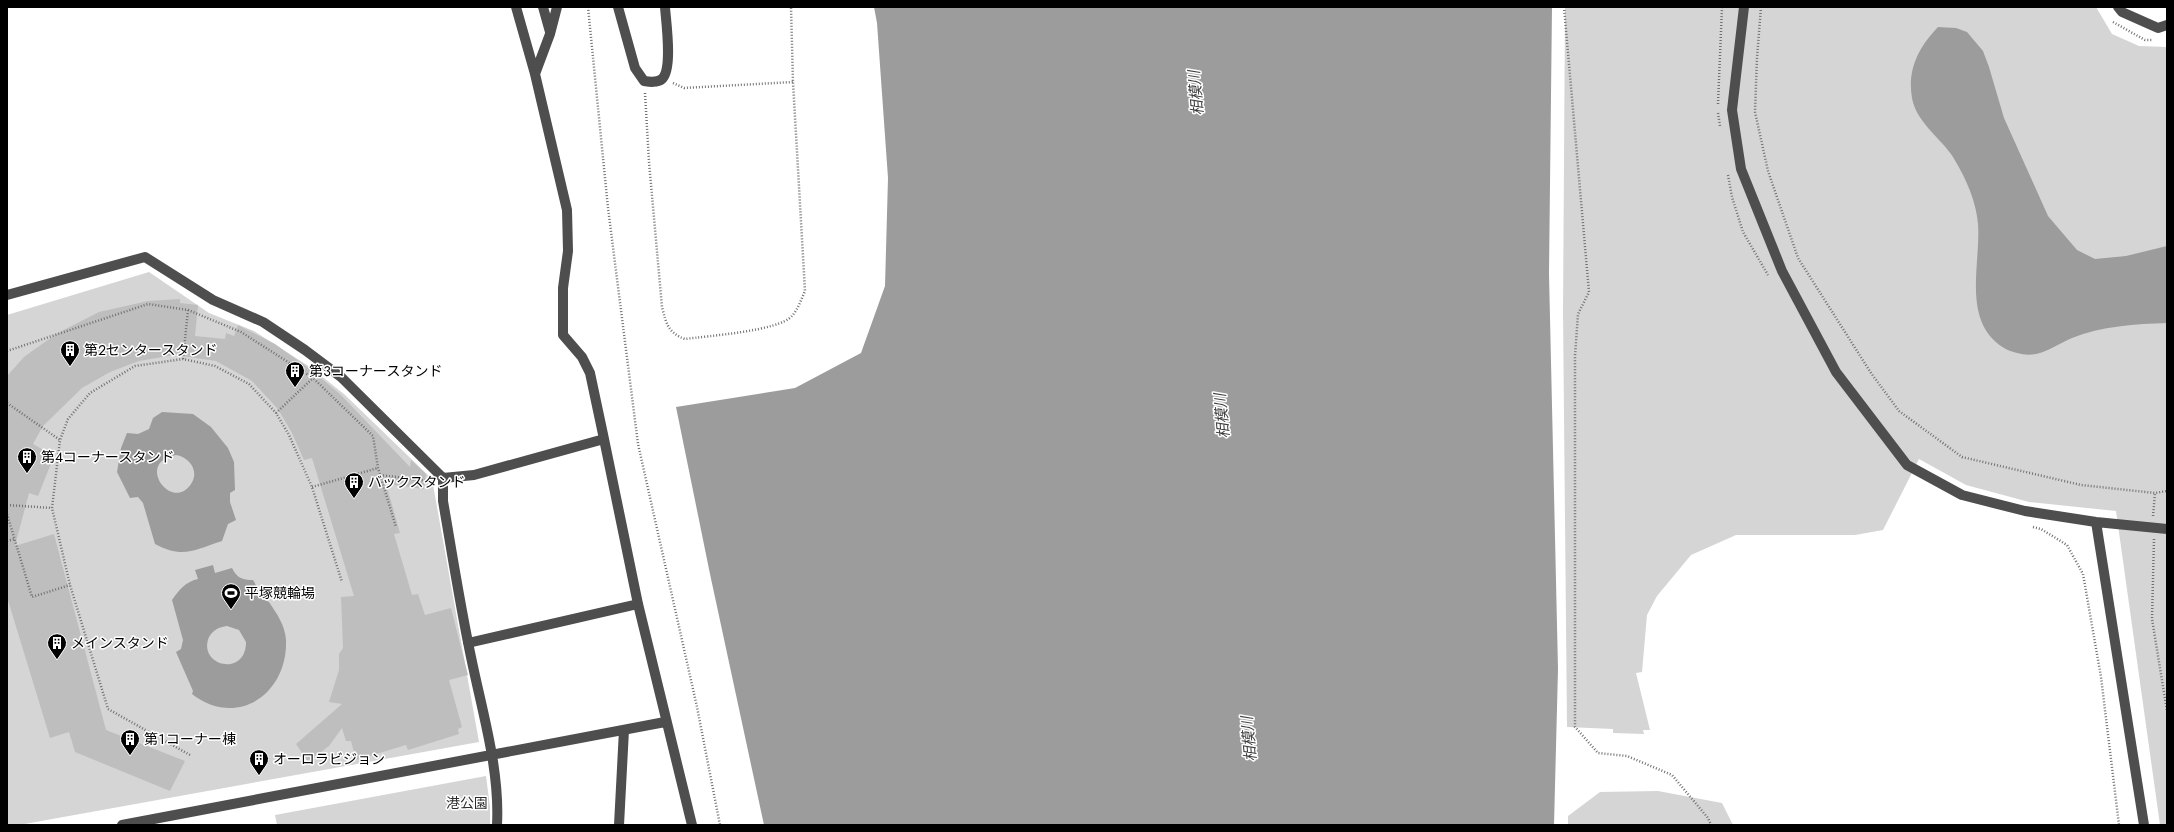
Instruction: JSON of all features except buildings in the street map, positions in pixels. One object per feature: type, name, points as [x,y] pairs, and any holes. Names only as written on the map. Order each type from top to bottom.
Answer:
[{"type":"street","points":[[516,7],[535,74],[567,210],[568,251],[563,288],[563,335],[582,357],[590,372],[638,604],[665,722],[692,825]]},
{"type":"street","points":[[543,7],[550,34]]},
{"type":"street","points":[[535,74],[550,34],[557,7]]},
{"type":"street","points":[[618,7],[635,68],[644,81],[653,83],[664,76],[668,68],[665,7]]},
{"type":"street","points":[[1744,7],[1732,110],[1741,169],[1782,270],[1836,372],[1907,465],[1962,495],[2025,511],[2096,522],[2167,529]]},
{"type":"street","points":[[2118,7],[2122,12],[2158,28],[2167,25]]},
{"type":"street","points":[[7,295],[145,257],[184,280],[213,300],[263,322],[305,350],[341,377],[443,478],[443,501],[468,643],[491,756],[498,804],[497,825]]},
{"type":"street","points":[[443,478],[474,475],[604,439]]},
{"type":"street","points":[[2096,522],[2144,825]]},
{"type":"street","points":[[468,643],[638,604]]},
{"type":"street","points":[[122,825],[140,824],[665,722]]},
{"type":"street","points":[[619,825],[624,730]]},
{"type":"path","points":[[588,7],[608,208],[638,444],[697,708],[720,825]]},
{"type":"path","points":[[644,81],[649,162],[662,307],[667,324],[675,336],[685,339],[752,330],[783,323],[792,316],[805,291],[793,82],[791,7]]},
{"type":"path","points":[[1564,7],[1589,292],[1578,314],[1575,356],[1575,727],[1598,753],[1627,756],[1672,775],[1708,818],[1711,825]]},
{"type":"path","points":[[1721,131],[1718,117],[1722,7]]},
{"type":"path","points":[[1761,7],[1755,112],[1768,171],[1793,244],[1798,258],[1870,372],[1900,411],[1962,457],[2081,485],[2155,493],[2167,491]]},
{"type":"path","points":[[664,76],[674,84],[684,88],[793,82]]},
{"type":"path","points":[[1728,174],[1732,197],[1743,232],[1771,279]]},
{"type":"path","points":[[7,351],[148,304],[188,310],[242,332],[313,378],[373,436],[378,468],[396,527]]},
{"type":"path","points":[[183,359],[188,310]]},
{"type":"path","points":[[190,755],[108,709],[70,585],[52,508],[60,440],[68,419],[90,393],[135,366],[183,359],[215,366],[250,384],[276,413],[289,435],[312,487],[342,582]]},
{"type":"path","points":[[276,413],[313,378]]},
{"type":"path","points":[[7,403],[60,440]]},
{"type":"path","points":[[312,487],[378,468]]},
{"type":"path","points":[[380,475],[428,481]]},
{"type":"path","points":[[2153,519],[2155,493]]},
{"type":"path","points":[[7,506],[52,508]]},
{"type":"path","points":[[7,514],[32,597],[70,585]]},
{"type":"path","points":[[2026,525],[2041,529],[2067,545],[2083,574],[2101,677],[2119,825]]},
{"type":"path","points":[[2154,535],[2152,619],[2167,711]]},
{"type":"path","points":[[7,541],[14,539]]},
{"type":"green space","points":[[1565,7],[2096,7],[2112,34],[2139,46],[2167,47],[2167,825],[2160,825],[2116,511],[2029,502],[1966,485],[1919,459],[1883,530],[1855,535],[1736,535],[1691,555],[1657,596],[1647,615],[1642,672],[1636,673],[1650,730],[1643,730],[1644,734],[1613,733],[1613,729],[1567,727],[1563,311]]},
{"type":"green space","name":"平塚競輪場","points":[[149,272],[209,313],[254,331],[310,367],[344,394],[432,479],[479,742],[19,825],[7,825],[7,315]]},
{"type":"green space","name":"港公園","points":[[486,776],[490,807],[490,825],[277,825],[275,815]]},
{"type":"green space","points":[[1658,791],[1722,803],[1733,825],[1568,825],[1568,816],[1600,792]]},
{"type":"water","name":"相模川","points":[[874,7],[1552,7],[1549,274],[1558,669],[1554,825],[764,825],[676,407],[795,388],[861,353],[885,286],[888,178],[877,23]]},
{"type":"water","points":[[1938,27],[1956,28],[1967,32],[1983,51],[2004,118],[2048,216],[2077,250],[2095,259],[2126,256],[2167,246],[2167,323],[2107,328],[2083,334],[2045,351],[2032,355],[2015,353],[2008,350],[1991,337],[1982,323],[1978,308],[1976,274],[1978,224],[1972,195],[1960,170],[1946,147],[1928,128],[1918,114],[1912,98],[1911,77],[1916,59],[1925,42]]},
{"type":"water","points":[[162,412],[193,414],[211,427],[228,448],[234,462],[235,490],[230,493],[230,502],[236,520],[228,524],[222,541],[188,552],[173,551],[155,544],[143,503],[138,497],[130,498],[117,472],[121,448],[127,433],[138,434],[149,429],[153,418]],"holes":[[[176,455],[181,456],[192,465],[194,474],[191,484],[183,491],[175,493],[167,489],[161,483],[157,475],[158,467],[164,459]]]},
{"type":"water","points":[[213,565],[215,573],[232,568],[240,578],[253,580],[261,596],[269,602],[275,611],[284,629],[286,640],[284,659],[278,676],[269,690],[257,700],[242,707],[226,708],[209,704],[192,694],[193,691],[176,652],[181,649],[183,640],[172,600],[189,582],[198,579],[195,570]],"holes":[[[227,626],[239,630],[246,642],[244,653],[239,660],[231,664],[223,664],[215,661],[210,655],[207,647],[209,637],[212,632],[216,629]]]},
{"type":"place","name":"第２センタースタンド","points":[[70,367]]},
{"type":"place","name":"第３コーナースタンド","points":[[295,388]]},
{"type":"place","name":"第４コーナースタンド","points":[[27,474]]},
{"type":"place","name":"バックスタンド","points":[[354,499]]},
{"type":"place","name":"平塚競輪場","points":[[231,610]]},
{"type":"place","name":"メインスタンド","points":[[57,660]]},
{"type":"place","name":"第１コーナー棟","points":[[130,756]]},
{"type":"place","name":"オーロラビジョン","points":[[259,776]]}]
